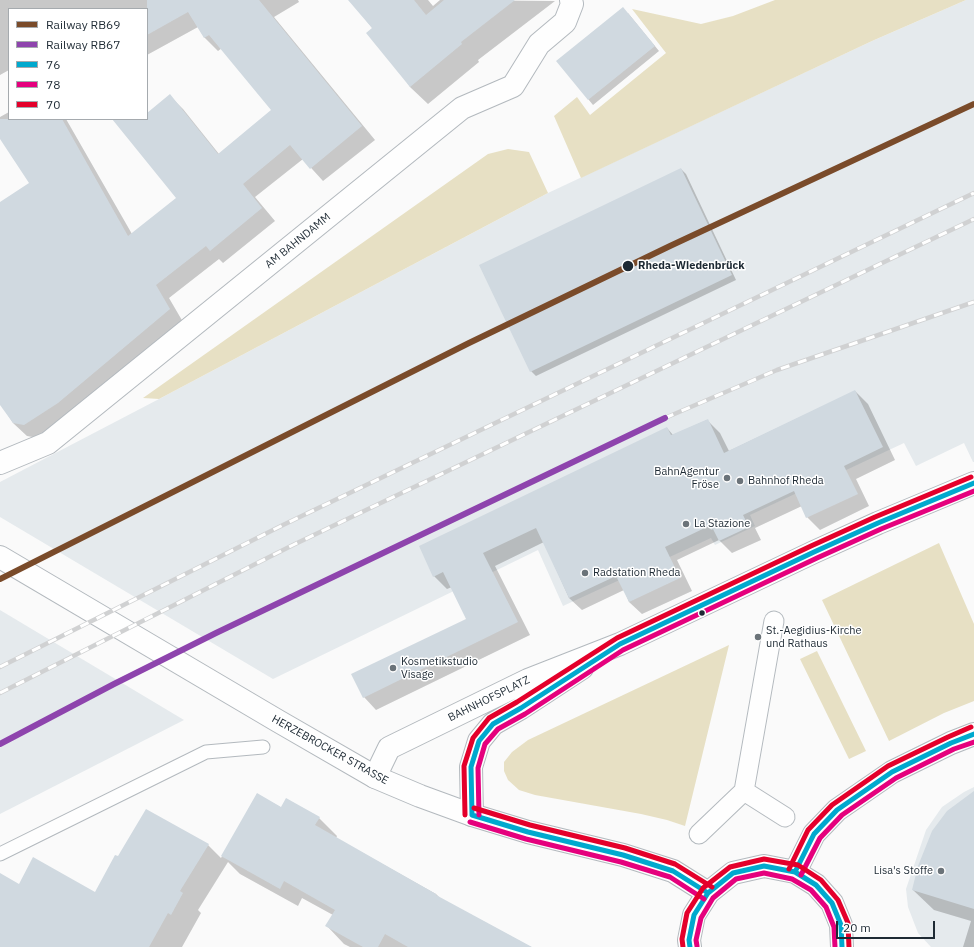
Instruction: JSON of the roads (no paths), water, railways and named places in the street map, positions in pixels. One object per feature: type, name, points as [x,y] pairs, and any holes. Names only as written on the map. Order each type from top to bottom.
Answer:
[{"type":"street","name":"AM BAHNDAMM","points":[[0,463],[48,443],[462,108],[513,86],[539,44],[565,22],[572,4],[571,0]]},
{"type":"street","name":"BAHNHOFSPLATZ","points":[[376,777],[389,748],[528,680],[620,644],[814,552],[878,523],[974,483]]},
{"type":"street","name":"HERZEBROCKER STRASSE","points":[[0,557],[271,718],[376,777],[472,816],[528,832],[623,855],[673,871],[708,893]]},
{"type":"street","points":[[699,834],[744,791],[774,621]]},
{"type":"street","name":"BAHNHOFSPLATZ","points":[[472,816],[471,767],[479,741],[493,724],[521,708],[620,644]]},
{"type":"street","points":[[795,872],[814,834],[837,810],[892,772],[951,743],[974,734]]},
{"type":"street","points":[[744,791],[785,817]]},
{"type":"street","points":[[690,947],[689,940],[694,915],[708,893],[733,874],[764,866],[795,872],[816,885],[832,903],[841,925],[842,947]]},
{"type":"lane","points":[[0,854],[206,752],[263,747]]},
{"type":"railway","points":[[0,667],[283,525],[974,193]]},
{"type":"railway","points":[[0,693],[293,545],[974,219]]},
{"type":"railway","points":[[665,418],[777,370],[974,302]]},
{"type":"rail line","name":"RB69","points":[[0,579],[469,343],[670,246],[974,104]]},
{"type":"rail line","name":"RB67","points":[[0,744],[114,684],[216,633],[665,418]]},
{"type":"place","name":"Rheda-Wiedenbrück","points":[[628,266]]},
{"type":"place","name":"BahnAgentur Fröse","points":[[727,478]]},
{"type":"place","name":"Bahnhof Rheda","points":[[740,481]]},
{"type":"place","name":"La Stazione","points":[[686,524]]},
{"type":"place","name":"Radstation Rheda","points":[[585,573]]},
{"type":"place","name":"St.-Aegidius-Kirche und Rathaus","points":[[758,637]]},
{"type":"place","name":"Kosmetikstudio Visage","points":[[393,668]]},
{"type":"place","name":"Lisa's Stoffe","points":[[941,871]]}]
